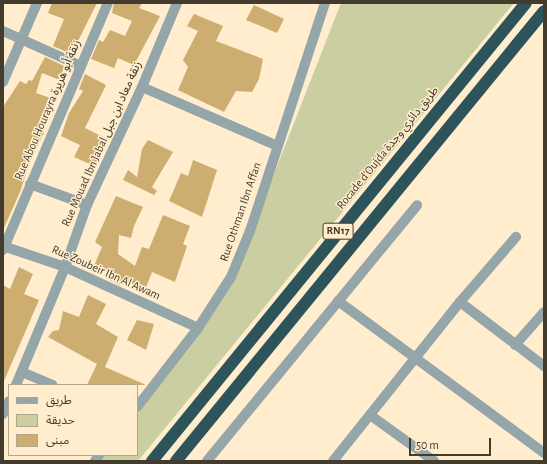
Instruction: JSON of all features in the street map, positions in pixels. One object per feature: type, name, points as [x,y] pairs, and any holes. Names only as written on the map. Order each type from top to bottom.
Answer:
[{"type":"highway","name":"Rocade d'Oujda طريق دائري وجدة","points":[[152,461],[526,3]]},
{"type":"highway","name":"RN17","points":[[176,461],[544,11]]},
{"type":"street","points":[[3,82],[37,3]]},
{"type":"street","name":"Rue Abou Hourayra زنقة أبو هريرة","points":[[4,247],[108,3]]},
{"type":"street","name":"Rue Mouad Ibn Jabal زنقة معاد ابن جبل","points":[[16,384],[65,267],[87,205],[142,87],[177,3]]},
{"type":"street","name":"Rue Othman Ibn Affan","points":[[138,406],[198,328],[231,278],[250,231],[325,3]]},
{"type":"street","points":[[3,31],[81,66]]},
{"type":"street","points":[[142,87],[278,146]]},
{"type":"street","points":[[30,184],[87,205]]},
{"type":"street","points":[[207,461],[417,205]]},
{"type":"street","points":[[333,461],[460,302],[516,237]]},
{"type":"street","name":"Rue Zoubeir Ibn Al Awam","points":[[4,247],[65,267],[198,328]]},
{"type":"street","points":[[338,301],[414,359],[544,453]]},
{"type":"street","points":[[460,302],[544,366]]},
{"type":"street","points":[[515,345],[544,312]]},
{"type":"street","points":[[22,372],[50,384]]},
{"type":"street","points":[[3,414],[8,403]]},
{"type":"street","points":[[370,415],[430,460]]},
{"type":"green space","points":[[341,3],[514,3],[138,461],[99,461],[103,456],[138,456],[138,409],[232,281]]},
{"type":"building","points":[[52,3],[97,3],[73,51],[70,50],[69,53],[53,46],[64,19],[48,13]]},
{"type":"building","points":[[114,3],[142,3],[139,8],[160,16],[134,65],[118,58],[114,68],[91,59],[99,40],[103,42],[110,30],[125,36],[132,21],[112,13]]},
{"type":"building","points":[[254,5],[284,19],[277,33],[246,20]]},
{"type":"building","points":[[194,14],[223,26],[216,41],[263,59],[259,79],[252,92],[236,91],[224,112],[178,90],[188,67],[183,60],[198,31],[187,26]]},
{"type":"building","points":[[45,57],[64,66],[60,80],[42,73],[36,93],[53,99],[40,128],[44,133],[31,158],[20,192],[3,230],[3,107],[20,81],[26,84],[29,80],[32,81]]},
{"type":"building","points":[[85,74],[106,85],[85,128],[109,140],[94,166],[74,157],[80,145],[61,136],[69,113],[83,91],[79,89]]},
{"type":"building","points":[[148,140],[173,152],[152,187],[157,191],[154,195],[123,180],[128,170],[137,177],[142,149]]},
{"type":"building","points":[[193,160],[217,170],[202,217],[169,201],[181,173],[188,176]]},
{"type":"building","points":[[116,196],[143,207],[134,226],[131,238],[119,235],[118,254],[135,266],[142,247],[149,249],[163,215],[190,226],[183,244],[187,246],[175,282],[152,272],[145,290],[123,279],[120,285],[110,280],[111,275],[94,266],[102,247],[95,242]]},
{"type":"building","points":[[19,267],[33,274],[24,294],[39,300],[4,381],[3,285],[10,289]]},
{"type":"building","points":[[88,295],[106,304],[96,324],[118,337],[105,367],[146,385],[87,384],[97,364],[48,337],[53,331],[59,330],[63,311],[79,317]]},
{"type":"building","points":[[137,320],[154,324],[146,350],[127,340]]}]
